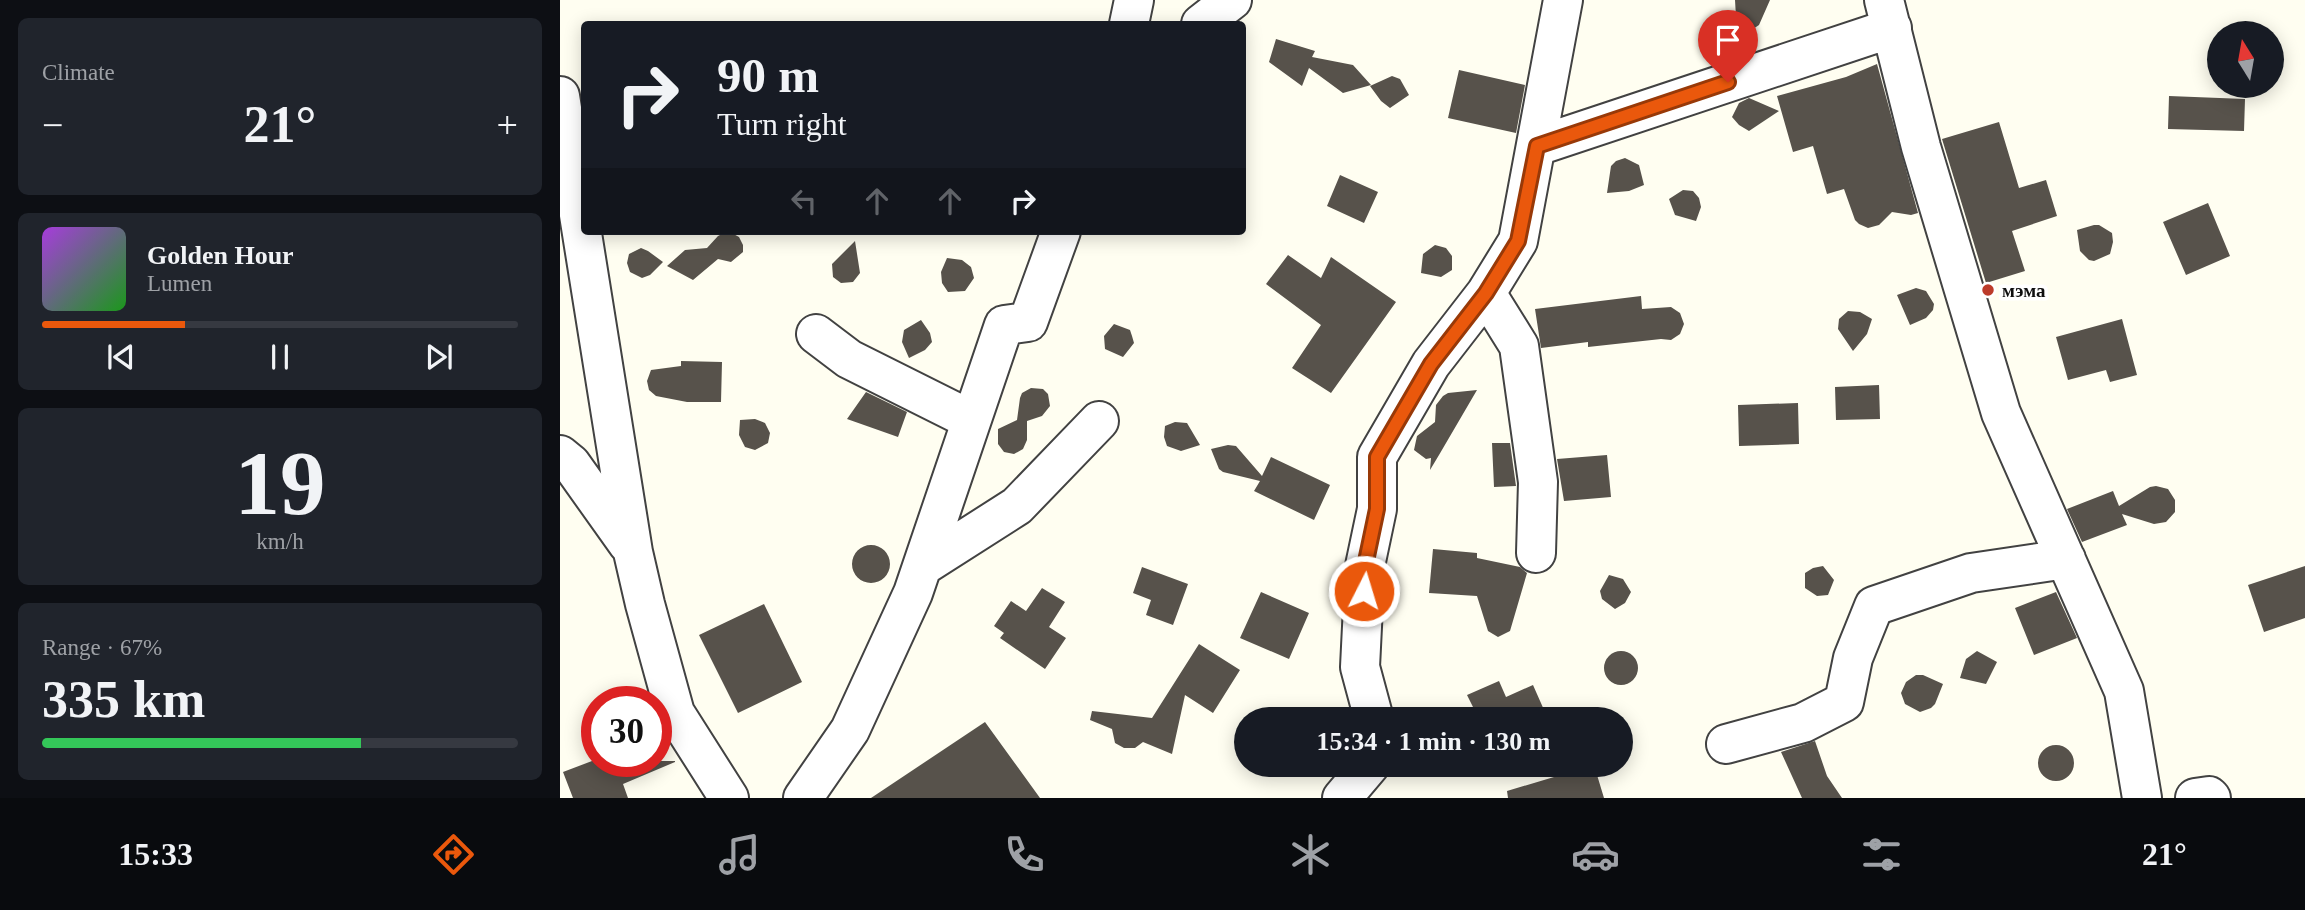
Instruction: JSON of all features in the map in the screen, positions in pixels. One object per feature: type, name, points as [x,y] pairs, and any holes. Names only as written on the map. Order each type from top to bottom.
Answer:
[{"type":"street","points":[[1130,21],[1134,0]]},
{"type":"street","points":[[1204,21],[1232,0]]},
{"type":"street","points":[[1371,707],[1360,667],[1365,566],[1377,509],[1377,457],[1431,364],[1486,293],[1518,241],[1563,0]]},
{"type":"street","points":[[1537,146],[1888,14],[1922,147],[2001,413],[2124,691],[2142,798]]},
{"type":"street","points":[[560,96],[581,207]]},
{"type":"street","points":[[585,235],[633,552],[645,604],[675,713],[729,798]]},
{"type":"street","points":[[803,798],[850,730],[923,566],[1004,325],[1028,322],[1060,235]]},
{"type":"street","points":[[1486,293],[1518,346],[1538,482],[1536,552]]},
{"type":"street","points":[[816,334],[849,359],[971,419]]},
{"type":"street","points":[[923,566],[1017,506],[1099,421]]},
{"type":"street","points":[[560,455],[571,464],[633,552]]},
{"type":"street","points":[[1726,744],[1803,723],[1844,702],[1853,658],[1874,606],[1971,573],[2066,559]]},
{"type":"street","points":[[1342,798],[1360,777]]},
{"type":"street","points":[[2195,798],[2211,798]]},
{"type":"building","points":[[1735,0],[1770,0],[1759,25],[1753,29],[1742,28],[1736,17]]},
{"type":"building","points":[[1276,39],[1315,51],[1312,57],[1353,65],[1371,85],[1343,93],[1309,68],[1302,86],[1269,62]]},
{"type":"building","points":[[1877,64],[1918,213],[1911,215],[1892,212],[1879,225],[1868,228],[1855,220],[1844,189],[1827,194],[1813,146],[1793,152],[1777,96],[1846,77]]},
{"type":"building","points":[[1459,70],[1525,85],[1516,133],[1448,118]]},
{"type":"building","points":[[1392,76],[1400,79],[1409,95],[1390,108],[1370,86]]},
{"type":"building","points":[[2169,96],[2245,99],[2244,131],[2168,129]]},
{"type":"building","points":[[1749,98],[1779,111],[1749,131],[1732,117],[1739,103]]},
{"type":"building","points":[[1999,122],[2019,188],[2046,180],[2057,216],[2012,231],[2025,271],[1986,283],[1942,139]]},
{"type":"building","points":[[1625,158],[1639,165],[1644,185],[1629,191],[1607,193],[1611,166]]},
{"type":"building","points":[[1340,175],[1378,192],[1364,223],[1327,206]]},
{"type":"building","points":[[1683,190],[1693,191],[1699,198],[1701,207],[1696,221],[1675,215],[1669,199]]},
{"type":"building","points":[[2208,203],[2230,256],[2186,275],[2163,222]]},
{"type":"building","points":[[2094,225],[2112,233],[2113,242],[2110,254],[2094,261],[2080,251],[2077,230]]},
{"type":"building","points":[[718,236],[739,237],[743,252],[731,262],[718,259],[693,280],[667,266],[685,250],[707,248]]},
{"type":"building","points":[[855,241],[860,273],[853,282],[841,283],[833,277],[832,264]]},
{"type":"building","points":[[1435,245],[1446,248],[1452,256],[1452,270],[1441,277],[1421,273],[1423,254]]},
{"type":"building","points":[[641,248],[663,262],[650,275],[642,278],[630,272],[627,263],[629,254]]},
{"type":"building","points":[[1288,255],[1321,278],[1331,257],[1396,302],[1331,393],[1292,368],[1321,325],[1266,284]]},
{"type":"building","points":[[947,258],[962,260],[971,267],[974,278],[965,291],[948,292],[942,283],[941,272]]},
{"type":"building","points":[[1916,288],[1926,291],[1934,304],[1933,310],[1926,318],[1910,325],[1897,295]]},
{"type":"building","points":[[1641,296],[1642,309],[1671,307],[1680,313],[1684,324],[1680,334],[1671,340],[1588,347],[1588,342],[1541,348],[1535,309]]},
{"type":"building","points":[[1848,311],[1860,312],[1872,319],[1867,334],[1853,351],[1838,329],[1839,319]]},
{"type":"building","points":[[2122,319],[2137,375],[2110,382],[2106,370],[2068,380],[2056,337]]},
{"type":"building","points":[[921,320],[930,333],[932,342],[925,350],[909,358],[902,342],[904,330]]},
{"type":"building","points":[[1114,324],[1130,330],[1134,343],[1123,357],[1105,349],[1104,336]]},
{"type":"building","points":[[681,361],[722,362],[721,402],[687,402],[656,396],[649,390],[647,381],[651,370],[681,366]]},
{"type":"building","points":[[1879,385],[1880,419],[1836,420],[1835,387]]},
{"type":"building","points":[[1031,388],[1043,389],[1048,394],[1050,406],[1042,416],[1027,421],[1027,440],[1023,449],[1014,454],[1004,452],[998,444],[998,429],[1017,420],[1022,393]]},
{"type":"building","points":[[1477,390],[1430,470],[1431,458],[1426,459],[1414,450],[1417,436],[1435,422],[1436,405],[1443,396]]},
{"type":"building","points":[[866,392],[907,412],[898,437],[847,419]]},
{"type":"building","points":[[1798,403],[1799,444],[1739,446],[1738,405]]},
{"type":"building","points":[[755,419],[765,423],[770,433],[768,443],[755,450],[745,447],[739,435],[740,420]]},
{"type":"building","points":[[1175,422],[1187,423],[1200,445],[1181,451],[1167,446],[1165,426]]},
{"type":"building","points":[[1492,443],[1510,443],[1516,486],[1494,487]]},
{"type":"building","points":[[1236,446],[1262,476],[1271,457],[1330,485],[1314,520],[1254,491],[1260,481],[1219,469],[1211,449]]},
{"type":"building","points":[[1607,455],[1611,497],[1564,501],[1557,459]]},
{"type":"building","points":[[2156,486],[2168,489],[2175,500],[2175,512],[2166,522],[2154,524],[2122,514],[2127,525],[2082,542],[2067,509],[2113,491],[2119,506]]},
{"type":"building","points":[[871,545],[884,551],[890,564],[884,577],[871,583],[858,577],[852,564],[858,551]]},
{"type":"building","points":[[1433,549],[1477,553],[1477,558],[1520,567],[1527,573],[1510,631],[1498,637],[1488,631],[1477,596],[1429,593]]},
{"type":"building","points":[[1823,566],[1834,580],[1828,595],[1817,596],[1805,588],[1805,573]]},
{"type":"building","points":[[2305,566],[2305,618],[2264,632],[2248,585]]},
{"type":"building","points":[[1142,567],[1188,584],[1173,625],[1146,615],[1151,600],[1133,593]]},
{"type":"building","points":[[1609,575],[1623,579],[1631,592],[1625,603],[1615,609],[1602,599],[1600,591]]},
{"type":"building","points":[[1042,588],[1065,602],[1049,627],[1066,638],[1045,669],[1000,638],[1004,633],[994,626],[1011,601],[1026,611]]},
{"type":"building","points":[[1261,592],[1309,613],[1289,659],[1240,638]]},
{"type":"building","points":[[2056,592],[2077,638],[2034,655],[2015,608]]},
{"type":"building","points":[[764,604],[802,682],[738,713],[699,635]]},
{"type":"building","points":[[1199,644],[1240,670],[1213,713],[1185,695],[1172,754],[1143,742],[1135,748],[1124,748],[1115,743],[1112,729],[1090,720],[1092,711],[1152,718]]},
{"type":"building","points":[[1621,651],[1633,656],[1638,668],[1633,680],[1621,685],[1609,680],[1604,668],[1609,656]]},
{"type":"building","points":[[1977,651],[1997,662],[1986,684],[1960,678],[1966,659]]},
{"type":"building","points":[[1916,675],[1923,675],[1943,684],[1935,704],[1920,712],[1905,704],[1901,693],[1906,682]]},
{"type":"building","points":[[1499,681],[1506,697],[1533,685],[1543,707],[1473,707],[1467,695]]},
{"type":"building","points":[[985,722],[1040,798],[871,798]]},
{"type":"building","points":[[1815,741],[1827,776],[1842,798],[1802,798],[1781,752]]},
{"type":"building","points":[[2056,745],[2069,750],[2074,763],[2069,776],[2056,781],[2043,776],[2038,763],[2043,750]]},
{"type":"building","points":[[581,765],[581,777],[640,777],[623,784],[628,798],[573,798],[563,772]]},
{"type":"building","points":[[1554,777],[1598,777],[1604,798],[1508,798],[1507,791]]},
{"type":"place","name":"мэма","points":[[1988,290]]},
{"type":"route","points":[[1364,591],[1365,566],[1377,509],[1377,457],[1431,364],[1486,293],[1518,241],[1537,146],[1728,82]]}]
